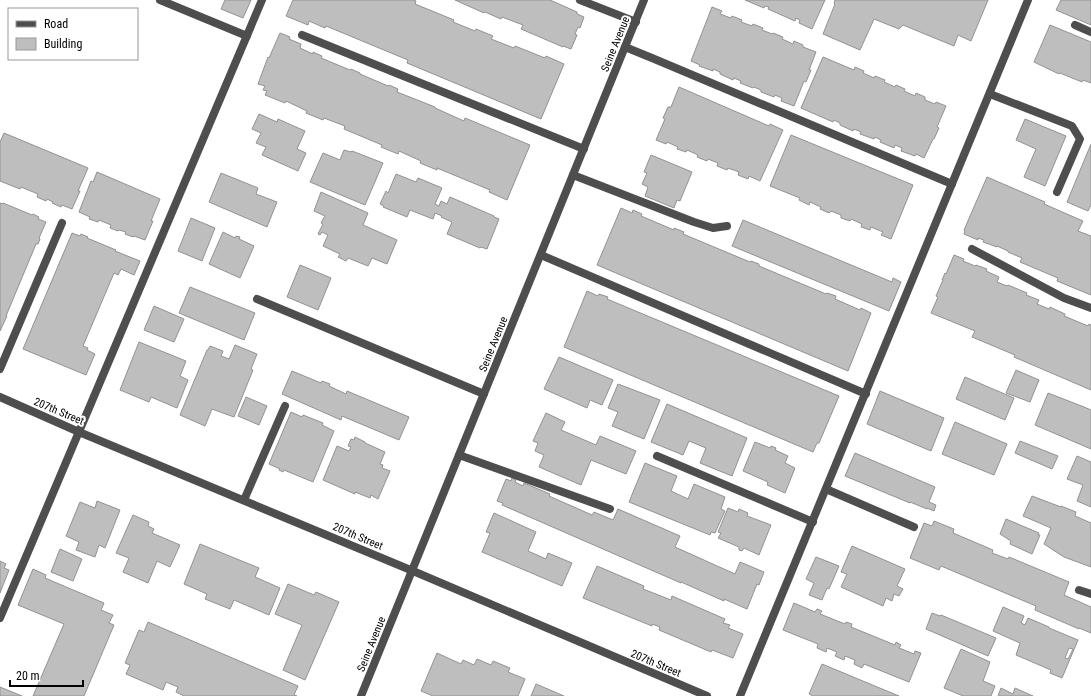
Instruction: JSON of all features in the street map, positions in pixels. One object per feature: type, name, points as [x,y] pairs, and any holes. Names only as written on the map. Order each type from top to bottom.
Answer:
[{"type":"street","points":[[160,0],[248,36]]},
{"type":"street","points":[[0,618],[262,0]]},
{"type":"street","points":[[580,0],[636,22]]},
{"type":"street","name":"Seine Avenue","points":[[361,696],[460,456],[644,0]]},
{"type":"street","points":[[740,696],[1028,0]]},
{"type":"street","points":[[1075,25],[1091,32]]},
{"type":"street","points":[[302,35],[584,149]]},
{"type":"street","points":[[625,48],[952,184]]},
{"type":"street","points":[[990,94],[1072,126],[1080,139],[1057,192]]},
{"type":"street","points":[[573,175],[694,222],[713,228],[727,226]]},
{"type":"street","points":[[0,369],[62,223]]},
{"type":"street","points":[[972,249],[1064,298],[1091,308]]},
{"type":"street","points":[[541,255],[866,394]]},
{"type":"street","points":[[257,299],[484,394]]},
{"type":"street","name":"207th Street","points":[[0,397],[79,432],[413,571],[707,696]]},
{"type":"street","points":[[244,500],[285,406]]},
{"type":"street","points":[[460,456],[610,509]]},
{"type":"street","points":[[658,456],[813,522]]},
{"type":"street","points":[[826,490],[914,527]]},
{"type":"street","points":[[1079,590],[1091,594]]},
{"type":"building","points":[[225,0],[251,0],[243,18],[221,9]]},
{"type":"building","points":[[293,0],[413,0],[416,1],[415,4],[454,20],[453,22],[475,31],[476,29],[493,36],[491,39],[514,48],[515,46],[545,58],[546,56],[564,64],[541,119],[407,63],[408,60],[326,26],[325,28],[309,21],[308,25],[286,16]]},
{"type":"building","points":[[455,0],[550,0],[577,12],[577,14],[584,17],[580,28],[578,27],[575,34],[577,35],[571,49],[521,29],[523,25],[502,17],[501,19],[485,12],[484,13]]},
{"type":"building","points":[[745,0],[825,0],[812,29],[799,23],[800,20],[796,18],[795,21],[768,9],[769,7],[765,6],[764,8]]},
{"type":"building","points":[[835,0],[988,0],[971,41],[958,35],[954,46],[903,25],[899,29],[874,19],[860,50],[823,34],[835,4]]},
{"type":"building","points":[[1061,0],[1091,0],[1091,25],[1056,10]]},
{"type":"building","points":[[712,7],[722,11],[720,14],[731,18],[732,16],[742,20],[741,22],[752,26],[753,24],[763,28],[762,30],[783,37],[782,39],[793,44],[794,41],[803,45],[803,47],[816,52],[809,70],[811,70],[806,82],[804,81],[794,106],[781,101],[782,98],[775,95],[774,97],[761,92],[761,90],[754,87],[753,88],[740,83],[741,81],[734,78],[733,80],[720,74],[720,72],[699,66],[700,65],[691,61]]},
{"type":"building","points":[[1050,25],[1091,42],[1091,83],[1083,80],[1082,82],[1060,73],[1059,74],[1034,62]]},
{"type":"building","points":[[280,33],[301,44],[300,48],[322,56],[321,58],[350,70],[351,69],[388,86],[389,85],[398,89],[397,92],[435,107],[464,121],[465,118],[530,145],[507,200],[489,192],[490,190],[437,168],[437,170],[420,163],[421,161],[399,151],[398,154],[381,147],[382,145],[344,129],[345,126],[324,118],[323,120],[306,113],[307,111],[286,101],[285,103],[265,95],[267,91],[263,90],[265,86],[258,84],[268,57],[269,58]]},
{"type":"building","points":[[823,57],[854,70],[855,67],[874,78],[875,76],[885,80],[884,82],[895,87],[896,85],[905,89],[904,91],[915,96],[916,93],[925,97],[925,100],[946,106],[937,127],[939,128],[924,158],[916,154],[915,156],[901,151],[902,148],[895,145],[894,148],[880,142],[881,140],[875,137],[874,139],[860,134],[861,132],[854,129],[853,131],[840,125],[840,123],[834,120],[833,122],[801,108]]},
{"type":"building","points":[[679,87],[769,126],[770,124],[783,130],[760,181],[749,176],[748,179],[738,175],[739,172],[728,168],[727,170],[717,166],[718,163],[697,157],[698,155],[687,150],[686,152],[677,149],[678,147],[667,142],[666,144],[656,140],[665,119],[663,118],[668,107],[671,107]]},
{"type":"building","points":[[259,114],[277,122],[278,119],[305,131],[297,149],[306,153],[298,171],[262,155],[266,147],[256,143],[261,133],[252,129]]},
{"type":"building","points":[[1025,119],[1066,136],[1045,186],[1024,177],[1036,149],[1016,140]]},
{"type":"building","points":[[4,133],[88,168],[72,209],[62,205],[61,207],[47,199],[46,201],[37,197],[38,194],[0,181],[0,142]]},
{"type":"building","points":[[791,135],[913,185],[891,239],[881,235],[883,232],[871,227],[870,230],[861,227],[862,224],[851,219],[850,221],[841,218],[841,215],[831,211],[829,213],[810,202],[809,205],[799,200],[800,198],[770,186]]},
{"type":"building","points":[[1091,144],[1091,205],[1088,211],[1067,202]]},
{"type":"building","points":[[344,150],[352,151],[383,163],[365,205],[310,182],[323,153],[340,160]]},
{"type":"building","points":[[651,155],[692,172],[680,201],[677,200],[674,208],[645,196],[648,187],[642,184],[647,173],[644,172]]},
{"type":"building","points":[[97,172],[160,199],[145,240],[125,234],[126,232],[110,228],[111,225],[99,220],[98,222],[89,219],[90,217],[79,212],[91,181],[93,182]]},
{"type":"building","points":[[221,173],[258,188],[256,194],[277,202],[267,227],[209,202]]},
{"type":"building","points":[[396,174],[416,182],[418,178],[442,188],[435,204],[439,206],[441,201],[447,204],[450,197],[499,219],[487,249],[480,248],[447,234],[452,222],[435,213],[433,219],[410,210],[407,217],[383,207],[384,206],[380,204],[386,191],[388,193]]},
{"type":"building","points":[[987,177],[1045,202],[1044,204],[1083,221],[1078,231],[1091,236],[1091,295],[1057,281],[1058,278],[1020,262],[1022,258],[1008,251],[983,242],[984,240],[978,238],[978,240],[964,234],[964,230]]},
{"type":"building","points":[[321,192],[368,213],[363,225],[397,240],[387,264],[372,258],[368,266],[348,258],[346,261],[338,257],[340,254],[323,246],[328,235],[322,232],[320,235],[318,234],[325,216],[314,211]]},
{"type":"building","points":[[0,203],[32,215],[33,214],[39,217],[38,219],[46,222],[0,331]]},
{"type":"building","points":[[621,208],[632,213],[633,210],[642,214],[641,216],[674,230],[674,228],[684,232],[683,234],[750,262],[759,264],[759,266],[826,294],[836,296],[835,299],[871,313],[848,371],[597,265]]},
{"type":"building","points":[[191,218],[215,228],[202,261],[178,251]]},
{"type":"building","points":[[743,220],[892,282],[893,278],[901,282],[889,311],[732,246]]},
{"type":"building","points":[[223,232],[235,238],[236,236],[240,237],[239,239],[254,246],[240,278],[209,264]]},
{"type":"building","points":[[72,233],[80,236],[81,234],[116,250],[115,251],[140,261],[134,275],[121,269],[118,275],[114,273],[83,346],[95,354],[86,375],[23,349]]},
{"type":"building","points":[[954,255],[964,259],[963,261],[987,269],[986,271],[999,277],[997,282],[1027,293],[1026,295],[1039,300],[1037,304],[1049,309],[1050,307],[1065,314],[1064,316],[1088,326],[1089,324],[1091,325],[1091,390],[972,337],[975,331],[931,313],[938,297],[936,296],[942,280]]},
{"type":"building","points":[[300,265],[331,278],[318,310],[287,297]]},
{"type":"building","points":[[190,287],[255,313],[244,340],[179,313]]},
{"type":"building","points":[[587,291],[598,296],[599,294],[608,297],[607,299],[839,396],[819,443],[817,443],[813,452],[564,347]]},
{"type":"building","points":[[154,306],[184,319],[174,342],[144,330]]},
{"type":"building","points":[[139,342],[186,361],[180,376],[188,380],[177,408],[151,397],[149,402],[120,390]]},
{"type":"building","points":[[235,345],[257,354],[251,369],[253,370],[234,417],[212,409],[205,426],[180,415],[210,346],[223,351],[221,356],[229,359]]},
{"type":"building","points":[[559,357],[613,380],[602,405],[590,400],[587,408],[544,389]]},
{"type":"building","points":[[1016,370],[1039,380],[1030,402],[1006,393]]},
{"type":"building","points":[[292,371],[321,383],[322,381],[330,384],[329,386],[346,394],[347,391],[409,417],[399,440],[342,416],[341,420],[282,394]]},
{"type":"building","points":[[965,377],[1014,398],[1005,420],[956,399]]},
{"type":"building","points":[[618,384],[660,400],[644,439],[612,426],[618,412],[608,408]]},
{"type":"building","points":[[880,391],[944,418],[931,451],[867,424]]},
{"type":"building","points":[[1048,393],[1091,410],[1091,449],[1035,425]]},
{"type":"building","points":[[246,397],[267,406],[259,425],[238,416]]},
{"type":"building","points":[[667,404],[747,438],[732,476],[700,463],[706,448],[689,441],[683,455],[651,442]]},
{"type":"building","points":[[291,412],[323,423],[322,425],[334,431],[313,482],[284,470],[283,472],[269,464]]},
{"type":"building","points":[[546,413],[565,422],[561,430],[596,445],[600,436],[636,451],[626,474],[591,460],[581,485],[539,467],[544,455],[535,451],[538,443],[533,441]]},
{"type":"building","points":[[955,422],[1007,444],[994,475],[942,454]]},
{"type":"building","points":[[355,437],[385,452],[380,464],[383,465],[382,468],[390,471],[378,499],[371,495],[370,498],[355,492],[355,494],[323,480],[337,446],[349,451],[351,447],[348,446],[351,439],[354,440]]},
{"type":"building","points":[[1020,441],[1058,456],[1052,469],[1015,453]]},
{"type":"building","points":[[755,442],[770,448],[771,446],[776,448],[775,450],[788,456],[785,463],[795,468],[785,493],[767,485],[768,482],[743,471]]},
{"type":"building","points":[[855,453],[935,487],[929,502],[936,505],[934,511],[910,503],[845,476]]},
{"type":"building","points":[[1077,456],[1091,462],[1091,507],[1077,501],[1083,485],[1067,479]]},
{"type":"building","points":[[645,463],[677,476],[671,491],[688,499],[694,484],[725,497],[721,509],[725,511],[715,533],[711,532],[710,535],[629,502]]},
{"type":"building","points":[[512,478],[516,480],[515,482],[523,486],[524,483],[592,515],[594,512],[613,520],[618,509],[680,536],[675,547],[735,574],[740,562],[764,572],[759,585],[757,584],[747,609],[681,583],[502,505],[503,503],[497,501],[506,479],[511,481]]},
{"type":"building","points":[[1032,496],[1076,512],[1075,516],[1091,523],[1091,567],[1064,557],[1044,544],[1051,528],[1023,516]]},
{"type":"building","points":[[97,501],[120,510],[105,548],[99,545],[95,557],[76,550],[79,542],[66,536],[80,502],[95,508]]},
{"type":"building","points":[[728,508],[738,512],[739,509],[748,513],[747,516],[771,525],[759,555],[744,548],[742,551],[739,550],[739,547],[718,538],[721,533],[718,532]]},
{"type":"building","points":[[494,513],[536,532],[528,551],[546,559],[548,553],[572,563],[562,586],[482,552],[490,533],[486,532]]},
{"type":"building","points":[[133,515],[149,522],[148,526],[154,529],[152,533],[180,545],[170,567],[157,561],[148,583],[123,572],[129,558],[116,553]]},
{"type":"building","points":[[1006,519],[1039,533],[1038,535],[1040,535],[1032,554],[1010,544],[1011,541],[1000,534]]},
{"type":"building","points":[[934,521],[954,529],[953,533],[993,550],[992,553],[1008,559],[1009,557],[1069,582],[1064,595],[1091,607],[1091,633],[1035,610],[1036,606],[941,566],[939,570],[910,558],[924,523],[932,526]]},
{"type":"building","points":[[200,544],[259,568],[255,577],[280,588],[269,615],[234,600],[230,609],[205,599],[207,594],[184,584]]},
{"type":"building","points":[[852,546],[905,569],[897,586],[903,589],[899,596],[894,594],[892,601],[886,598],[883,606],[841,587],[847,574],[841,572]]},
{"type":"building","points":[[60,549],[82,559],[73,581],[51,572]]},
{"type":"building","points":[[816,557],[839,566],[829,589],[827,588],[822,600],[809,595],[814,583],[806,579]]},
{"type":"building","points":[[0,561],[6,564],[4,568],[9,570],[0,593]]},
{"type":"building","points":[[597,566],[644,586],[643,589],[671,600],[672,596],[725,619],[723,623],[730,625],[728,628],[743,634],[733,658],[712,650],[711,652],[659,630],[660,627],[652,624],[652,626],[583,598]]},
{"type":"building","points":[[33,569],[46,575],[45,578],[104,603],[101,610],[113,615],[109,623],[114,625],[84,696],[33,696],[64,624],[18,605]]},
{"type":"building","points":[[288,584],[314,595],[316,592],[339,602],[305,680],[283,670],[302,625],[275,614]]},
{"type":"building","points":[[794,603],[815,612],[817,609],[822,611],[820,614],[845,624],[846,622],[852,624],[851,627],[895,645],[896,642],[901,645],[899,648],[914,654],[915,651],[921,653],[909,682],[864,664],[862,668],[854,664],[855,660],[845,656],[844,660],[835,656],[837,652],[827,648],[826,652],[817,648],[818,644],[783,630]]},
{"type":"building","points":[[1003,607],[1024,616],[1021,623],[1025,625],[1028,618],[1078,640],[1062,678],[1050,673],[1051,670],[1016,655],[1020,643],[993,631]],"holes":[[[1069,648],[1073,649],[1068,659],[1065,658]]]},
{"type":"building","points":[[932,613],[941,615],[996,638],[988,656],[926,629]]},
{"type":"building","points":[[148,622],[298,686],[294,695],[297,696],[184,696],[176,692],[178,687],[166,682],[163,690],[126,674],[130,665],[125,663],[139,630],[144,632]]},
{"type":"building","points":[[961,649],[990,662],[983,681],[995,686],[991,696],[963,696],[944,688]]},
{"type":"building","points":[[437,653],[461,664],[463,660],[474,665],[477,659],[491,665],[493,661],[510,668],[508,672],[525,679],[518,696],[433,696],[421,691]]},
{"type":"building","points":[[822,664],[899,696],[813,696],[809,694]]},
{"type":"building","points":[[536,684],[564,696],[531,696]]},
{"type":"building","points":[[0,687],[22,696],[0,696]]},
{"type":"building","points":[[1001,688],[1013,694],[1015,688],[1033,696],[998,696]]}]
